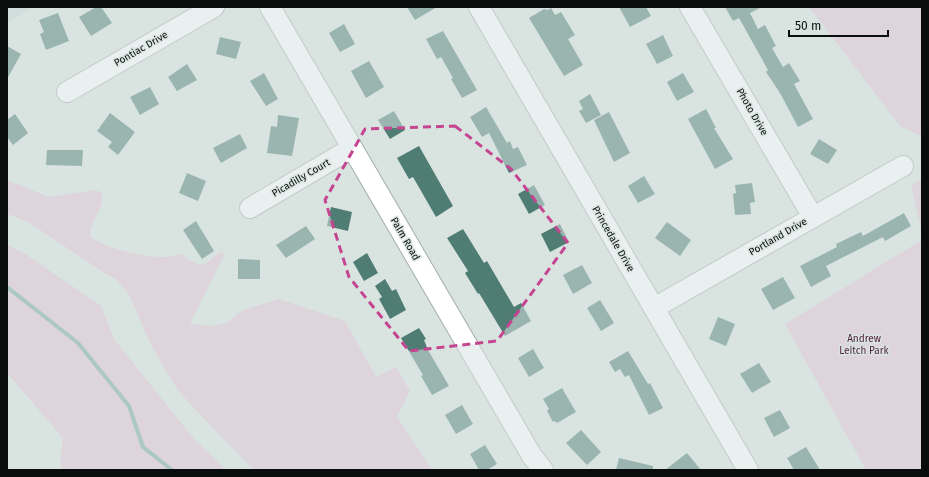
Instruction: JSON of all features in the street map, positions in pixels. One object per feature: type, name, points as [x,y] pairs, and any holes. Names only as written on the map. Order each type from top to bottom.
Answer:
[{"type":"street","name":"Pontiac Drive","points":[[67,92],[214,7]]},
{"type":"street","name":"Palm Road","points":[[270,7],[532,456],[542,470]]},
{"type":"street","name":"Princedale Drive","points":[[479,7],[748,470]]},
{"type":"street","name":"Photo Drive","points":[[690,7],[813,217]]},
{"type":"street","name":"Picadilly Court","points":[[250,208],[352,148]]},
{"type":"street","name":"Portland Drive","points":[[654,308],[903,166]]},
{"type":"highlighted area","points":[[455,126],[511,169],[568,243],[497,341],[409,351],[349,277],[325,200],[365,129]]},
{"type":"shaded area","points":[[7,7],[34,7],[7,23]]},
{"type":"green space","points":[[809,7],[922,7],[922,136],[901,127]]},
{"type":"green space","points":[[922,178],[922,232],[911,186]]},
{"type":"green space","points":[[7,180],[49,197],[95,190],[101,192],[102,202],[90,236],[114,248],[137,254],[158,257],[184,254],[186,258],[197,264],[205,264],[222,251],[224,255],[190,324],[213,326],[226,323],[243,310],[279,299],[345,321],[376,377],[396,367],[410,391],[397,417],[432,470],[254,470],[192,406],[174,384],[150,342],[128,293],[121,285],[114,278],[28,222],[7,214]]},
{"type":"green space","name":"Andrew Leitch Park","points":[[922,240],[922,470],[866,470],[785,324]]},
{"type":"green space","points":[[7,245],[24,253],[101,306],[114,339],[194,439],[226,470],[62,470],[60,458],[63,438],[7,373]]},
{"type":"building","points":[[96,7],[101,7],[112,23],[91,36],[79,17]]},
{"type":"building","points":[[407,7],[437,7],[415,20]]},
{"type":"building","points":[[619,7],[646,7],[651,16],[630,27]]},
{"type":"building","points":[[725,7],[762,7],[750,13],[758,29],[765,25],[776,46],[772,48],[783,67],[789,63],[800,81],[794,84],[813,119],[798,127],[780,93],[766,72],[768,70],[739,18],[733,21]]},
{"type":"building","points":[[551,8],[555,15],[561,12],[575,35],[568,39],[583,65],[564,76],[529,18],[544,9],[548,10]]},
{"type":"building","points":[[58,13],[69,41],[46,50],[40,34],[44,32],[39,20]]},
{"type":"building","points":[[344,24],[355,44],[340,52],[329,33]]},
{"type":"building","points":[[443,31],[477,90],[462,98],[441,57],[437,59],[426,39]]},
{"type":"building","points":[[663,35],[673,56],[657,64],[646,44]]},
{"type":"building","points":[[220,37],[241,42],[236,59],[216,54]]},
{"type":"building","points":[[7,46],[21,54],[7,79]]},
{"type":"building","points":[[369,61],[384,87],[366,98],[351,71]]},
{"type":"building","points":[[187,64],[197,80],[177,91],[168,77]]},
{"type":"building","points":[[264,73],[278,99],[266,106],[250,81]]},
{"type":"building","points":[[683,73],[694,92],[677,101],[667,82]]},
{"type":"building","points":[[150,87],[159,104],[140,115],[130,97]]},
{"type":"building","points":[[590,94],[601,115],[586,123],[579,111],[583,109],[579,101]]},
{"type":"building","points":[[486,107],[507,143],[510,141],[513,149],[518,147],[527,165],[509,173],[489,133],[482,137],[470,117]]},
{"type":"building","points":[[706,109],[716,128],[714,128],[733,159],[715,169],[688,119]]},
{"type":"building","points":[[394,111],[405,130],[390,139],[378,120]]},
{"type":"building","points":[[609,112],[630,153],[614,162],[594,120]]},
{"type":"building","points":[[110,113],[135,132],[118,155],[108,147],[112,142],[97,131]]},
{"type":"building","points":[[15,114],[28,133],[13,145],[7,137],[7,120]]},
{"type":"building","points":[[278,115],[299,118],[292,156],[267,153],[271,126],[277,127]]},
{"type":"building","points":[[240,134],[247,148],[221,163],[213,148]]},
{"type":"building","points":[[819,139],[837,150],[828,164],[810,154]]},
{"type":"building","points":[[419,146],[453,206],[436,217],[413,177],[409,179],[397,158]]},
{"type":"building","points":[[47,150],[83,150],[82,166],[46,165]]},
{"type":"building","points":[[187,173],[206,181],[198,201],[179,193]]},
{"type":"building","points":[[644,176],[655,194],[638,203],[628,186]]},
{"type":"building","points":[[752,183],[755,202],[750,203],[751,214],[735,215],[733,194],[736,193],[735,185]]},
{"type":"building","points":[[534,185],[545,205],[529,214],[518,194]]},
{"type":"building","points":[[331,207],[352,212],[348,231],[327,226]]},
{"type":"building","points":[[904,213],[911,226],[885,241],[883,237],[826,266],[831,276],[811,287],[800,266],[837,247],[836,244],[861,232],[863,236]]},
{"type":"building","points":[[196,221],[214,251],[202,259],[183,230]]},
{"type":"building","points":[[667,222],[691,240],[680,256],[655,238]]},
{"type":"building","points":[[560,224],[569,242],[550,252],[541,234]]},
{"type":"building","points":[[306,226],[315,239],[286,258],[276,245]]},
{"type":"building","points":[[463,229],[484,263],[487,261],[514,307],[521,303],[531,321],[505,336],[465,273],[468,271],[447,238]]},
{"type":"building","points":[[367,253],[378,273],[364,281],[353,262]]},
{"type":"building","points":[[238,259],[260,260],[260,279],[238,279]]},
{"type":"building","points":[[582,265],[592,283],[573,294],[563,275]]},
{"type":"building","points":[[783,277],[795,298],[773,310],[761,289]]},
{"type":"building","points":[[385,279],[392,291],[396,289],[406,310],[390,319],[379,299],[382,297],[375,286]]},
{"type":"building","points":[[600,300],[614,323],[601,331],[587,308]]},
{"type":"building","points":[[718,317],[735,324],[726,346],[709,339]]},
{"type":"building","points":[[419,328],[426,339],[424,340],[428,350],[449,386],[432,395],[421,376],[423,375],[401,338]]},
{"type":"building","points":[[533,349],[544,368],[529,377],[518,358]]},
{"type":"building","points":[[628,351],[648,384],[650,383],[663,408],[649,415],[629,375],[625,377],[620,369],[615,372],[609,362]]},
{"type":"building","points":[[759,363],[771,382],[752,393],[740,374]]},
{"type":"building","points":[[562,388],[576,412],[557,423],[555,421],[553,422],[547,411],[549,409],[543,399]]},
{"type":"building","points":[[462,405],[473,424],[456,434],[445,415]]},
{"type":"building","points":[[780,410],[790,428],[774,437],[764,418]]},
{"type":"building","points":[[581,430],[601,452],[587,465],[566,443]]},
{"type":"building","points":[[485,445],[497,464],[487,470],[479,470],[470,454]]},
{"type":"building","points":[[806,447],[820,470],[794,470],[787,458]]},
{"type":"building","points":[[687,453],[701,470],[665,470]]},
{"type":"building","points":[[619,458],[653,466],[653,470],[616,470]]},
{"type":"waterway","points":[[7,287],[78,343],[129,406],[143,447],[172,470]]}]
